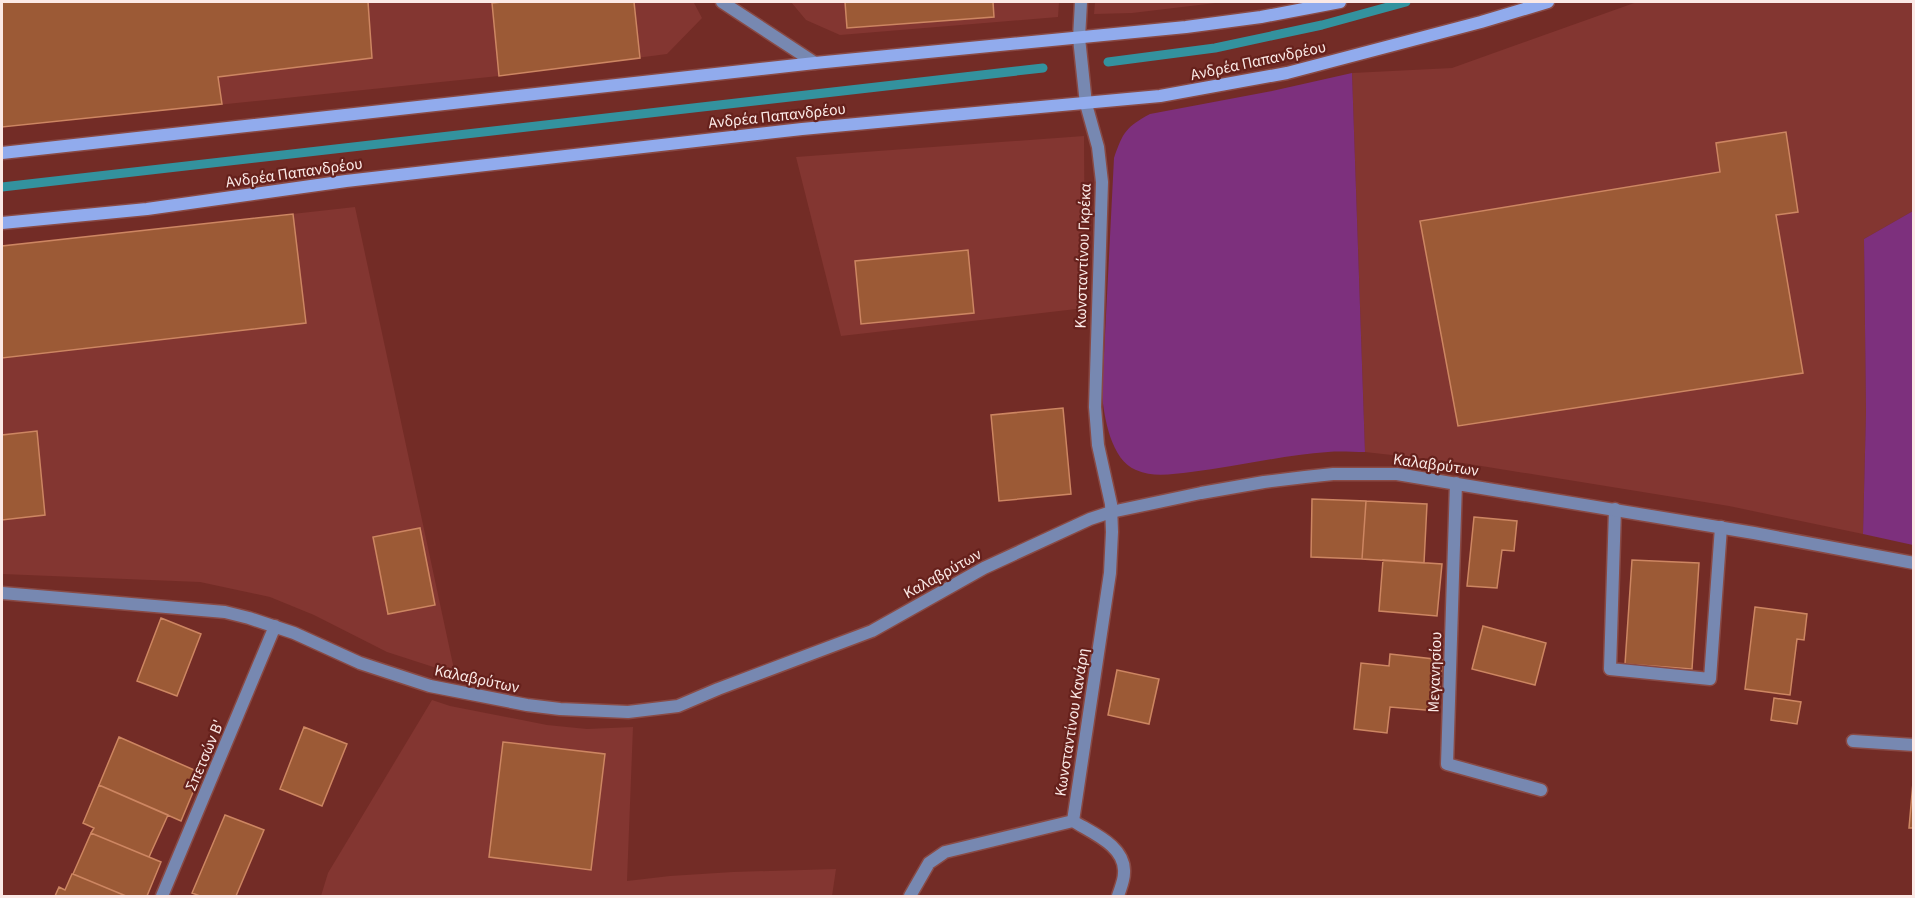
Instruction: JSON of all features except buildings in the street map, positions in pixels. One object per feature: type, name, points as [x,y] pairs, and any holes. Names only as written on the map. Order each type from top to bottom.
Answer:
[{"type":"main road","points":[[2,153],[815,63],[1080,38],[1252,18],[1340,2]]},
{"type":"main road","name":"Ανδρέα Παπανδρέου","points":[[2,223],[147,209],[346,181],[802,129],[1160,96],[1287,73],[1548,2]]},
{"type":"street","points":[[722,2],[815,63]]},
{"type":"street","name":"Κωνσταντίνου Γκρέκα","points":[[1081,2],[1080,38],[1086,104],[1098,147],[1102,182],[1095,407],[1098,445],[1111,512]]},
{"type":"street","name":"Καλαβρύτων","points":[[2,593],[233,614],[294,633],[370,667],[453,691],[560,710],[619,712],[649,711],[678,706],[718,688],[872,631],[984,568],[1090,519],[1111,512],[1254,484],[1333,474],[1397,474],[1456,483],[1721,527],[1914,563]]},
{"type":"street","name":"Μεγανησίου","points":[[1456,483],[1447,764],[1541,790]]},
{"type":"street","points":[[1615,509],[1610,669],[1710,679],[1721,527]]},
{"type":"street","name":"Κωνσταντίνου Κανάρη","points":[[910,897],[929,863],[945,852],[1073,821],[1110,573],[1111,512]]},
{"type":"street","name":"Σπετσών Β'","points":[[162,897],[275,626]]},
{"type":"street","points":[[1853,741],[1914,745]]},
{"type":"street","points":[[1073,821],[1111,845],[1121,855],[1124,873],[1118,897]]},
{"type":"shaded area","points":[[2,2],[686,2],[694,3],[702,18],[667,54],[499,76],[2,127]]},
{"type":"shaded area","points":[[791,2],[1059,2],[1058,17],[840,35],[806,20]]},
{"type":"shaded area","points":[[1095,2],[1224,2],[1132,13],[1094,14]]},
{"type":"shaded area","points":[[1637,2],[1913,2],[1913,211],[1864,239],[1866,412],[1863,534],[1729,506],[1463,463],[1365,452],[1352,73],[1452,68]]},
{"type":"shaded area","points":[[1352,73],[1365,452],[1311,454],[1208,470],[1156,475],[1127,465],[1120,457],[1110,437],[1102,394],[1114,158],[1123,136],[1130,127],[1150,114]]},
{"type":"shaded area","points":[[1084,136],[1085,308],[841,336],[796,157]]},
{"type":"shaded area","points":[[355,207],[455,674],[387,652],[314,615],[270,597],[200,582],[2,574],[2,246]]},
{"type":"shaded area","points":[[1913,211],[1913,545],[1863,534],[1866,412],[1864,239]]},
{"type":"shaded area","points":[[432,700],[450,706],[547,725],[587,729],[633,727],[627,881],[733,872],[836,869],[832,896],[321,896],[328,873]]},
{"type":"waterway","points":[[1108,62],[1215,48],[1322,25],[1406,2]]},
{"type":"waterway","points":[[2,187],[1043,68]]}]
